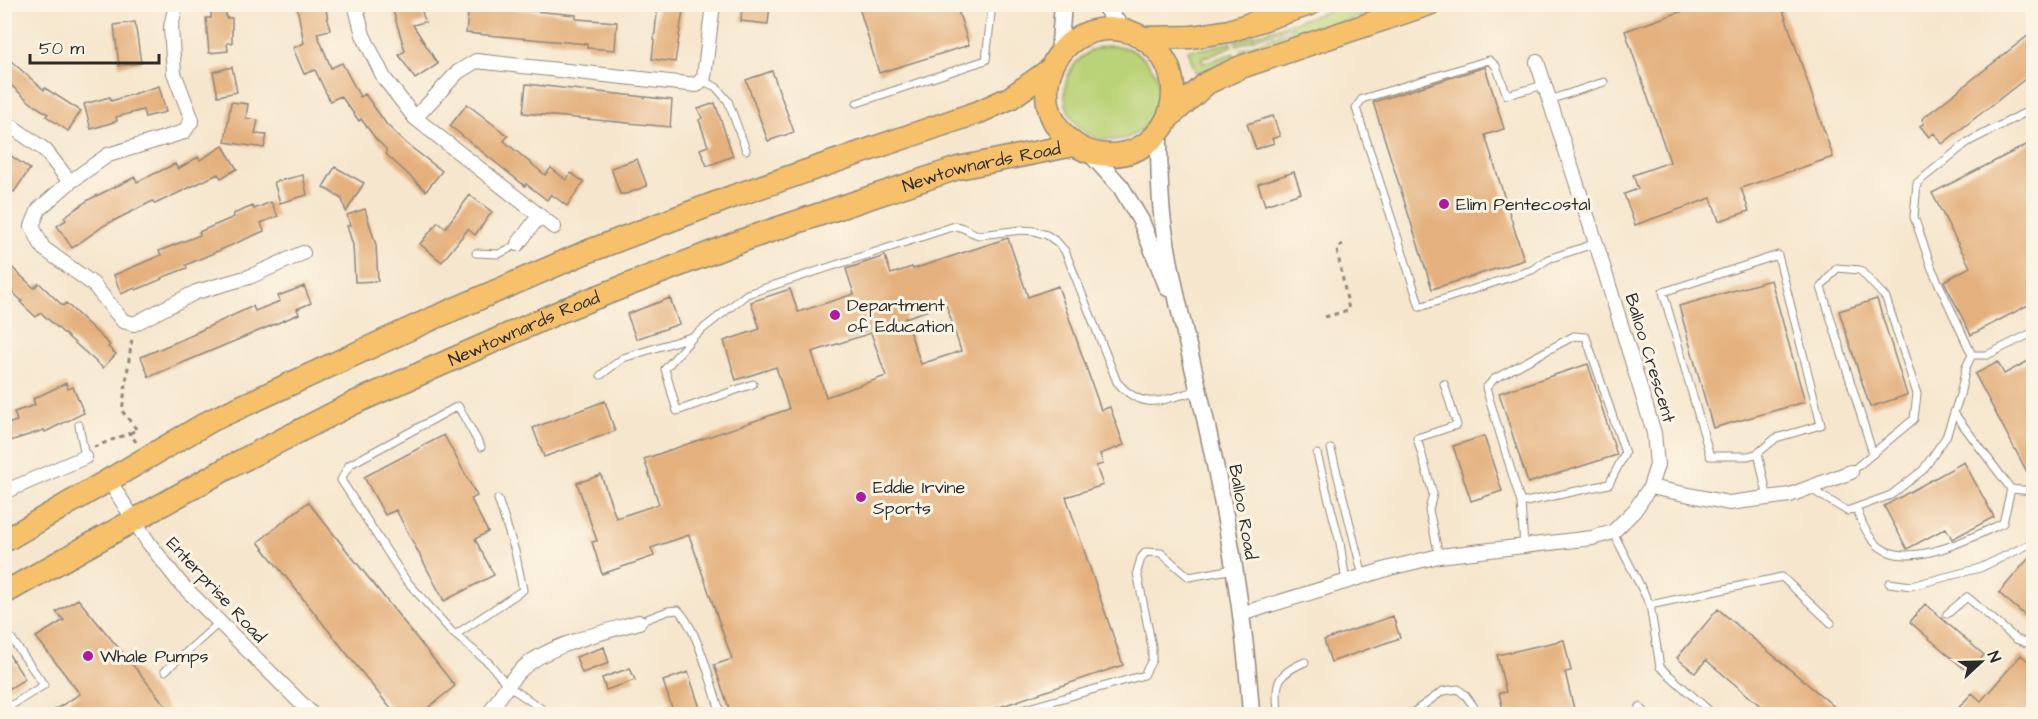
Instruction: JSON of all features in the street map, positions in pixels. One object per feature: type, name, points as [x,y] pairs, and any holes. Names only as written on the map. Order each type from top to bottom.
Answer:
[{"type":"highway","points":[[4,540],[212,420],[479,298],[584,253],[734,196],[979,112],[1010,98],[1055,62],[1070,43],[1084,34],[1104,29],[1133,34],[1192,37],[1229,31],[1310,4]]},
{"type":"highway","points":[[1055,62],[1047,90],[1049,111],[1059,130],[1081,148],[1102,155],[1117,155],[1133,151],[1147,143],[1207,83],[1241,67],[1429,4]]},
{"type":"highway","points":[[1133,34],[1156,50],[1167,65],[1172,82],[1173,100],[1163,125]]},
{"type":"highway","name":"Newtownards Road","points":[[4,593],[233,465],[354,403],[566,309],[749,238],[958,168],[1081,148]]},
{"type":"street","points":[[176,4],[171,27],[174,73],[192,120],[184,132],[108,155],[70,182],[39,209],[32,226],[43,248],[93,284],[123,321],[134,324],[196,292],[249,277],[303,254]]},
{"type":"street","points":[[355,4],[363,35],[384,78],[415,118],[554,227]]},
{"type":"street","points":[[415,118],[458,72],[476,62],[697,85],[703,81],[713,4]]},
{"type":"street","points":[[1055,62],[1063,4]]},
{"type":"street","points":[[1103,4],[1133,34]]},
{"type":"street","name":"Balloo Crescent","points":[[1537,62],[1596,243],[1654,433],[1657,465],[1650,487],[1635,510],[1613,532]]},
{"type":"street","points":[[4,121],[45,150],[70,182]]},
{"type":"street","name":"Balloo Road","points":[[1163,125],[1160,186],[1163,222],[1181,319],[1217,475],[1234,569],[1247,656],[1251,714]]},
{"type":"street","name":"Balloo Road","points":[[1081,148],[1121,187],[1141,221],[1181,319]]},
{"type":"street","points":[[518,244],[539,216]]},
{"type":"street","points":[[4,492],[85,457]]},
{"type":"street","points":[[1650,487],[1729,503],[1790,495],[1851,472]]},
{"type":"street","name":"Enterprise Road","points":[[108,479],[132,520],[180,583],[312,714]]},
{"type":"street","points":[[1241,614],[1363,576],[1439,556],[1592,538],[1613,532]]},
{"type":"street","points":[[489,714],[507,685],[539,656],[588,637],[639,622]]},
{"type":"lane","points":[[857,103],[986,60],[992,4]]},
{"type":"lane","points":[[1544,85],[1507,95],[1496,66],[1489,60],[1362,99],[1356,108],[1420,307],[1532,270],[1548,259],[1596,243]]},
{"type":"lane","points":[[703,81],[716,87],[728,101],[746,150]]},
{"type":"lane","points":[[1549,100],[1604,82]]},
{"type":"lane","points":[[1809,489],[1847,511],[1857,509],[1891,495],[1923,470],[1946,437],[1972,355],[1932,269],[1914,217],[1917,183],[1968,142],[2034,108]]},
{"type":"lane","points":[[753,384],[677,411],[665,369],[694,336],[747,294],[949,226],[961,226],[980,235],[1021,230],[1034,231],[1047,235],[1065,251],[1117,382],[1126,393],[1137,400],[1147,402],[1199,390]]},
{"type":"lane","points":[[476,253],[499,254],[518,244]]},
{"type":"lane","points":[[1778,255],[1821,425],[1776,438],[1758,453],[1748,456],[1710,456],[1663,292],[1778,255]]},
{"type":"lane","points":[[1851,472],[1873,454],[1914,419],[1917,394],[1886,298],[1860,270],[1838,268],[1821,287],[1873,454]]},
{"type":"lane","points":[[1972,355],[1986,355],[2034,332]]},
{"type":"lane","points":[[602,375],[623,358],[694,336]]},
{"type":"lane","points":[[1521,503],[1609,484],[1625,453],[1586,337],[1574,336],[1494,379],[1486,388],[1521,503],[1524,546]]},
{"type":"lane","points":[[1439,556],[1429,510],[1433,494],[1417,438],[1458,425],[1444,384]]},
{"type":"lane","points":[[481,447],[458,406],[349,465],[341,480],[405,579],[455,635],[490,664],[507,685],[549,714]]},
{"type":"lane","points":[[1954,413],[2011,489],[2034,491]]},
{"type":"lane","points":[[79,425],[85,457]]},
{"type":"lane","points":[[1332,449],[1363,576]]},
{"type":"lane","points":[[1317,453],[1340,543],[1346,582]]},
{"type":"lane","points":[[1758,453],[1768,499]]},
{"type":"lane","points":[[1857,509],[1861,522],[1870,537],[1887,552],[1910,556],[1943,548],[2002,523],[2011,489]]},
{"type":"lane","points":[[455,635],[523,590],[515,550],[498,499]]},
{"type":"lane","points":[[1613,532],[1650,605],[1660,668],[1713,714]]},
{"type":"lane","points":[[1889,583],[1911,586],[1980,568],[2034,542]]},
{"type":"lane","points":[[1011,713],[1144,675],[1152,660],[1152,647],[1137,572],[1141,558],[1146,552],[1161,553],[1189,577],[1234,569]]},
{"type":"lane","points":[[1650,605],[1782,577],[1831,623]]},
{"type":"lane","points":[[1947,614],[1966,597],[2016,639],[2034,646]]},
{"type":"lane","points":[[639,622],[668,611],[678,610],[686,617],[722,714]]},
{"type":"lane","points":[[165,671],[220,622]]},
{"type":"lane","points":[[4,628],[45,686],[4,710]]},
{"type":"lane","points":[[1278,714],[1277,684],[1279,679],[1291,668],[1305,662]]},
{"type":"lane","points":[[1412,714],[1450,689],[1458,689],[1479,714]]},
{"type":"lane","points":[[1639,707],[1647,714]]},
{"type":"path","points":[[1325,317],[1349,310],[1337,250],[1344,242]]},
{"type":"path","points":[[85,457],[94,446],[137,430],[122,411],[134,324]]},
{"type":"path","points":[[130,433],[147,458]]},
{"type":"green space","points":[[1347,5],[1394,5],[1241,56],[1240,50],[1291,30],[1293,27],[1237,45],[1235,41]]},
{"type":"green space","points":[[1231,42],[1232,46],[1202,58],[1202,62],[1234,53],[1236,58],[1196,74],[1188,50],[1204,49]]},
{"type":"green space","points":[[1112,46],[1130,49],[1145,60],[1156,75],[1159,93],[1156,111],[1145,126],[1130,137],[1112,140],[1094,137],[1079,126],[1068,111],[1065,93],[1068,75],[1079,60],[1094,49]]},
{"type":"building","points":[[211,4],[226,4],[226,18],[232,18],[232,43],[227,43],[228,51],[209,53],[206,18],[211,18]]},
{"type":"building","points":[[325,4],[330,30],[317,33],[331,68],[342,63],[360,97],[365,94],[387,125],[408,145],[442,171],[426,191],[386,154],[386,149],[361,119],[359,121],[341,96],[330,101],[315,70],[304,74],[293,48],[304,43],[297,7]]},
{"type":"building","points":[[391,4],[420,4],[425,22],[413,25],[438,64],[415,79],[399,55],[405,51]]},
{"type":"building","points":[[658,4],[684,4],[675,62],[652,59]]},
{"type":"building","points":[[742,4],[770,4],[768,24],[741,21]]},
{"type":"building","points":[[858,4],[956,4],[969,45],[879,73]]},
{"type":"building","points":[[1703,4],[1781,4],[1833,157],[1741,188],[1749,211],[1719,221],[1711,198],[1635,225],[1624,194],[1638,189],[1633,175],[1670,162],[1625,31]]},
{"type":"building","points":[[469,5],[576,15],[576,19],[617,22],[615,50],[587,48],[587,44],[466,33]]},
{"type":"building","points":[[135,22],[141,63],[119,66],[114,25]]},
{"type":"building","points":[[2034,31],[2034,72],[1942,144],[1934,133],[1929,137],[1920,126],[1924,123],[1922,119]]},
{"type":"building","points":[[4,55],[44,90],[45,88],[81,111],[68,131],[46,116],[48,114],[31,103],[4,79]]},
{"type":"building","points":[[232,67],[237,92],[218,96],[213,72]]},
{"type":"building","points":[[1485,67],[1504,129],[1485,135],[1524,260],[1432,289],[1373,102]]},
{"type":"building","points":[[772,71],[794,132],[768,141],[746,80]]},
{"type":"building","points":[[526,84],[672,100],[670,127],[523,113]]},
{"type":"building","points":[[159,86],[166,112],[145,117],[143,110],[116,117],[117,121],[91,129],[84,104],[110,97],[111,101]]},
{"type":"building","points":[[231,102],[248,104],[246,118],[258,120],[255,134],[267,135],[264,148],[225,142]]},
{"type":"building","points":[[715,103],[733,156],[707,166],[700,149],[708,146],[699,120],[702,118],[698,109]]},
{"type":"building","points":[[467,104],[508,136],[504,141],[545,175],[551,168],[566,180],[571,173],[584,182],[567,206],[551,194],[547,200],[526,184],[525,186],[450,126]]},
{"type":"building","points":[[1273,116],[1280,136],[1272,139],[1274,143],[1256,149],[1247,124]]},
{"type":"building","points":[[2034,141],[2034,302],[1971,335],[1944,281],[1970,267],[1932,193]]},
{"type":"building","points":[[223,146],[237,169],[221,178],[218,174],[155,204],[153,201],[105,225],[72,248],[57,226],[66,220],[64,217],[90,199],[135,177],[137,182],[175,164],[178,169],[198,157],[200,160]]},
{"type":"building","points":[[4,151],[30,169],[14,192],[4,185]]},
{"type":"building","points":[[637,159],[647,186],[620,194],[611,168]]},
{"type":"building","points":[[335,167],[364,183],[346,212],[342,199],[323,187]]},
{"type":"building","points":[[1294,172],[1301,193],[1265,205],[1258,184]]},
{"type":"building","points":[[303,175],[307,195],[280,203],[274,182]]},
{"type":"building","points":[[470,195],[492,212],[475,235],[468,229],[442,262],[420,244],[438,222],[445,228]]},
{"type":"building","points":[[271,202],[278,216],[261,223],[264,231],[186,265],[187,268],[121,294],[114,275],[161,255],[159,251],[200,235],[199,232],[234,217],[233,214]]},
{"type":"building","points":[[365,209],[376,245],[378,281],[355,282],[353,245],[347,226],[350,225],[347,215]]},
{"type":"building","name":"Eddie Irvine Sports","points":[[1008,238],[1028,297],[1058,286],[1101,410],[1110,407],[1124,445],[1100,454],[1103,464],[1096,466],[1103,485],[1066,497],[1123,665],[979,714],[731,714],[714,665],[732,659],[689,535],[651,548],[654,556],[602,574],[592,542],[597,541],[577,483],[601,475],[616,518],[659,504],[644,459],[789,409],[776,367],[736,380],[724,341],[760,329],[751,302],[790,289],[798,312],[854,294],[846,269],[885,256],[891,274],[912,267],[913,269]],"holes":[[[946,304],[961,351],[921,364],[905,318]],[[871,333],[886,376],[826,397],[812,352]]]},
{"type":"building","points":[[4,260],[34,288],[39,283],[63,306],[66,303],[110,345],[108,347],[116,354],[103,368],[41,313],[36,317],[20,302],[22,301],[4,284]]},
{"type":"building","points":[[1771,280],[1805,402],[1713,428],[1679,306]]},
{"type":"building","points":[[304,286],[311,303],[297,309],[299,314],[149,377],[141,357],[253,306],[255,311],[280,301],[278,296]]},
{"type":"building","points":[[670,298],[679,324],[636,339],[627,314]]},
{"type":"building","points":[[1877,299],[1907,395],[1870,407],[1839,311]]},
{"type":"building","points":[[2034,358],[2034,485],[1975,374],[1998,362],[2004,374]]},
{"type":"building","points":[[1588,364],[1617,455],[1528,483],[1499,393]]},
{"type":"building","points":[[66,383],[68,389],[73,387],[84,413],[45,432],[44,430],[4,443],[4,425],[17,421],[14,412],[35,405],[33,399]]},
{"type":"building","points":[[605,401],[615,431],[544,457],[533,428]]},
{"type":"building","points":[[444,435],[477,496],[471,499],[488,532],[475,539],[494,575],[444,601],[396,510],[385,515],[364,477]]},
{"type":"building","points":[[1484,436],[1502,491],[1471,501],[1453,446]]},
{"type":"building","points":[[1964,462],[1994,517],[1952,539],[1946,528],[1907,549],[1884,506]]},
{"type":"building","points":[[308,502],[455,686],[420,714],[395,714],[258,542]]},
{"type":"building","points":[[2034,552],[2034,623],[1999,593]]},
{"type":"building","name":"Whale Pumps","points":[[78,599],[172,714],[48,714],[80,694],[36,637],[64,620],[56,612]]},
{"type":"building","points":[[1925,604],[1984,655],[1969,673],[1910,622]]},
{"type":"building","points":[[1718,609],[1843,714],[1770,714],[1706,660],[1695,673],[1677,658]]},
{"type":"building","points":[[1393,616],[1400,638],[1331,662],[1324,640]]},
{"type":"building","points":[[1564,640],[1571,671],[1565,672],[1574,709],[1550,714],[1504,714],[1499,693],[1506,692],[1497,655]]},
{"type":"building","points":[[4,647],[25,679],[4,692]]},
{"type":"building","points":[[604,647],[609,663],[582,673],[576,657]]},
{"type":"building","points":[[2021,655],[2034,666],[2034,714],[1953,714],[1972,693],[1981,701]]},
{"type":"building","points":[[630,668],[635,680],[606,690],[602,678]]},
{"type":"building","points":[[688,672],[702,714],[674,714],[663,681]]},
{"type":"place","name":"Elim Pentecostal","points":[[1444,204]]},
{"type":"place","name":"Department of Education","points":[[835,315]]},
{"type":"place","name":"Eddie Irvine Sports","points":[[861,497]]},
{"type":"place","name":"Whale Pumps","points":[[88,656]]}]
